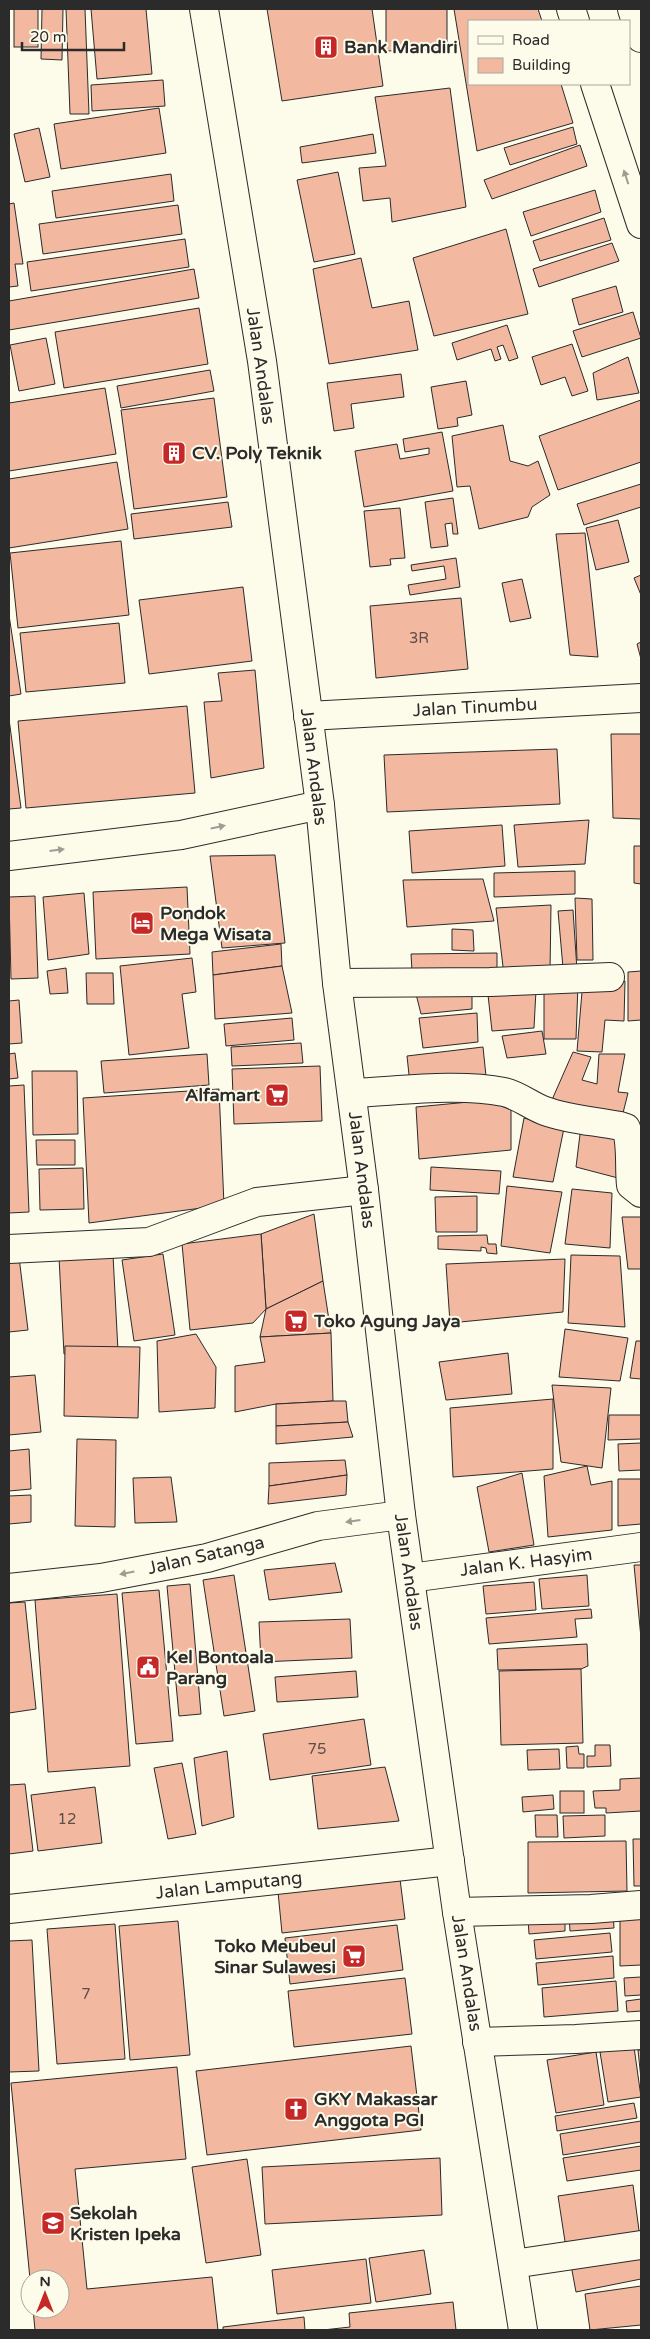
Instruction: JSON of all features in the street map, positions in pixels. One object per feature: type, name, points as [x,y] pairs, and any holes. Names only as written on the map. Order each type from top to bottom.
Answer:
[{"type":"street","name":"Jalan Andalas","points":[[204,9],[262,361],[320,805],[337,982],[364,1190],[410,1578],[457,1912],[523,2330]]},
{"type":"street","points":[[632,9],[641,38]]},
{"type":"street","points":[[596,85],[641,224]]},
{"type":"street","name":"Jalan Tinumbu","points":[[308,716],[641,698]]},
{"type":"street","points":[[9,856],[180,836],[320,805]]},
{"type":"street","points":[[337,982],[490,982],[610,977]]},
{"type":"street","points":[[352,1093],[430,1089],[503,1092],[519,1096],[544,1111],[564,1117],[626,1128],[630,1137],[628,1163],[631,1185],[641,1193]]},
{"type":"street","points":[[9,1249],[149,1242],[257,1202],[364,1190]]},
{"type":"street","name":"Jalan Satanga","points":[[9,1588],[101,1578],[207,1558],[318,1526],[402,1515]]},
{"type":"street","name":"Jalan K. Hasyim","points":[[410,1578],[641,1547]]},
{"type":"street","name":"Jalan Lamputang","points":[[9,1909],[450,1861]]},
{"type":"street","points":[[457,1912],[641,1905]]},
{"type":"street","points":[[477,2042],[641,2035]]},
{"type":"street","points":[[513,2264],[641,2245]]},
{"type":"building","points":[[14,9],[38,9],[38,47],[14,47]]},
{"type":"building","points":[[42,9],[63,9],[62,60],[41,59]]},
{"type":"building","points":[[66,9],[85,9],[89,114],[70,114]]},
{"type":"building","points":[[91,9],[146,9],[152,74],[97,79]]},
{"type":"building","name":"Bank Mandiri","points":[[267,9],[372,9],[383,86],[282,101]]},
{"type":"building","points":[[386,9],[447,9],[447,49],[386,51]]},
{"type":"building","points":[[454,9],[538,9],[542,20],[468,20],[468,85],[561,85],[573,123],[477,151]]},
{"type":"building","points":[[163,80],[165,106],[92,111],[91,85]]},
{"type":"building","points":[[450,88],[466,207],[392,222],[390,198],[363,201],[359,168],[386,166],[375,97]]},
{"type":"building","points":[[159,108],[166,153],[61,169],[54,124]]},
{"type":"building","points":[[573,127],[577,144],[510,165],[504,148]]},
{"type":"building","points":[[39,128],[50,177],[25,182],[14,134]]},
{"type":"building","points":[[373,134],[376,153],[302,163],[300,147]]},
{"type":"building","points":[[580,145],[587,166],[492,199],[484,180]]},
{"type":"building","points":[[338,172],[355,254],[314,262],[297,180]]},
{"type":"building","points":[[171,174],[174,201],[56,218],[52,191]]},
{"type":"building","points":[[595,190],[601,212],[531,236],[523,212]]},
{"type":"building","points":[[14,203],[23,264],[15,264],[18,286],[9,287],[9,204]]},
{"type":"building","points":[[178,205],[182,234],[43,254],[39,224]]},
{"type":"building","points":[[604,218],[611,240],[540,261],[533,241]]},
{"type":"building","points":[[506,229],[528,314],[434,336],[413,258]]},
{"type":"building","points":[[185,239],[189,267],[31,291],[27,262]]},
{"type":"building","points":[[612,243],[619,261],[539,287],[533,269]]},
{"type":"building","points":[[361,258],[372,308],[409,301],[418,350],[329,364],[313,269]]},
{"type":"building","points":[[194,269],[199,298],[9,330],[9,301]]},
{"type":"building","points":[[616,286],[623,312],[579,325],[572,299]]},
{"type":"building","points":[[199,308],[208,364],[64,388],[55,332]]},
{"type":"building","points":[[633,312],[641,338],[582,357],[573,331]]},
{"type":"building","points":[[507,325],[518,358],[509,361],[503,345],[497,347],[501,359],[495,361],[491,349],[457,360],[452,343]]},
{"type":"building","points":[[46,338],[55,384],[19,391],[10,345]]},
{"type":"building","points":[[572,344],[588,391],[572,396],[565,377],[541,385],[532,357]]},
{"type":"building","points":[[628,357],[639,393],[597,400],[593,373]]},
{"type":"building","points":[[210,370],[214,391],[121,408],[117,386]]},
{"type":"building","points":[[401,374],[404,397],[351,404],[354,428],[334,431],[327,383]]},
{"type":"building","points":[[466,381],[472,415],[457,418],[458,426],[438,429],[431,387]]},
{"type":"building","points":[[105,388],[116,454],[9,471],[9,403]]},
{"type":"building","name":"CV. Poly Teknik","points":[[214,398],[227,497],[134,509],[121,410]]},
{"type":"building","points":[[641,400],[641,462],[558,490],[539,436]]},
{"type":"building","points":[[503,425],[510,461],[528,466],[538,461],[550,495],[532,507],[528,517],[479,529],[470,486],[457,487],[452,436]]},
{"type":"building","points":[[442,432],[453,491],[364,507],[355,451],[397,444],[400,459],[429,454],[429,448],[405,452],[403,439]]},
{"type":"building","points":[[117,462],[128,529],[9,548],[9,479]]},
{"type":"building","points":[[641,484],[641,507],[584,525],[577,504]]},
{"type":"building","points":[[453,498],[458,534],[453,534],[452,523],[445,524],[448,546],[431,548],[425,502]]},
{"type":"building","points":[[228,502],[232,527],[134,539],[131,514]]},
{"type":"building","points":[[400,508],[405,558],[390,559],[391,565],[370,567],[364,511]]},
{"type":"building","points":[[618,520],[629,562],[596,570],[586,528]]},
{"type":"building","points":[[585,533],[598,657],[570,655],[556,534]]},
{"type":"building","points":[[121,541],[129,615],[18,628],[10,553]]},
{"type":"building","points":[[456,558],[460,587],[410,595],[408,585],[446,579],[444,566],[412,571],[411,565]]},
{"type":"building","points":[[641,575],[641,595],[634,578]]},
{"type":"building","points":[[522,579],[531,618],[510,622],[502,583]]},
{"type":"building","points":[[243,587],[252,661],[149,674],[139,600]]},
{"type":"building","points":[[461,598],[468,669],[376,678],[370,606]]},
{"type":"building","points":[[9,615],[21,694],[9,696]]},
{"type":"building","points":[[119,623],[125,683],[26,692],[20,633]]},
{"type":"building","points":[[641,642],[641,659],[637,644]]},
{"type":"building","points":[[255,670],[264,768],[211,778],[204,702],[222,701],[218,673]]},
{"type":"building","points":[[187,706],[195,793],[26,808],[18,721]]},
{"type":"building","points":[[9,719],[21,808],[9,809]]},
{"type":"building","points":[[611,734],[641,734],[641,819],[613,818]]},
{"type":"building","points":[[557,749],[560,804],[387,812],[384,755]]},
{"type":"building","points":[[589,820],[585,864],[518,867],[514,825]]},
{"type":"building","points":[[502,825],[505,866],[412,873],[409,831]]},
{"type":"building","points":[[634,846],[641,846],[641,884],[634,883]]},
{"type":"building","points":[[275,855],[285,943],[222,948],[210,856]]},
{"type":"building","points":[[575,871],[575,894],[494,897],[494,873]]},
{"type":"building","points":[[483,879],[494,921],[407,927],[403,880]]},
{"type":"building","name":"Pondok Mega Wisata","points":[[187,887],[190,954],[96,959],[93,892]]},
{"type":"building","points":[[84,893],[89,954],[48,960],[43,897]]},
{"type":"building","points":[[35,896],[38,978],[11,979],[9,897]]},
{"type":"building","points":[[575,898],[592,899],[593,960],[577,960]]},
{"type":"building","points":[[551,905],[550,972],[504,975],[496,908]]},
{"type":"building","points":[[573,910],[577,970],[563,968],[558,911]]},
{"type":"building","points":[[452,929],[473,930],[474,951],[452,950]]},
{"type":"building","points":[[281,944],[282,966],[213,975],[212,952]]},
{"type":"building","points":[[497,953],[497,970],[412,971],[411,954]]},
{"type":"building","points":[[192,958],[196,992],[182,994],[189,1048],[129,1055],[120,966]]},
{"type":"building","points":[[282,966],[292,1013],[215,1019],[213,975]]},
{"type":"building","points":[[66,968],[68,993],[50,994],[47,971]]},
{"type":"building","points":[[641,971],[641,1020],[628,1021],[628,972]]},
{"type":"building","points":[[86,973],[113,973],[114,1004],[87,1004]]},
{"type":"building","points":[[583,980],[625,981],[624,1021],[605,1020],[602,1052],[577,1051]]},
{"type":"building","points":[[544,983],[578,984],[576,1039],[544,1039]]},
{"type":"building","points":[[472,984],[472,1009],[421,1014],[415,990]]},
{"type":"building","points":[[536,990],[534,1028],[492,1031],[488,995]]},
{"type":"building","points":[[19,1000],[22,1043],[9,1044],[9,1001]]},
{"type":"building","points":[[477,1013],[478,1042],[423,1048],[419,1018]]},
{"type":"building","points":[[292,1018],[294,1040],[226,1046],[224,1024]]},
{"type":"building","points":[[542,1031],[546,1054],[507,1058],[502,1036]]},
{"type":"building","points":[[301,1043],[303,1063],[232,1066],[231,1047]]},
{"type":"building","points":[[483,1047],[486,1076],[410,1084],[407,1056]]},
{"type":"building","points":[[573,1052],[591,1057],[582,1080],[597,1084],[599,1054],[625,1054],[618,1092],[628,1093],[622,1117],[551,1102]]},
{"type":"building","points":[[15,1053],[18,1078],[9,1079],[9,1054]]},
{"type":"building","points":[[207,1054],[209,1085],[104,1093],[101,1061]]},
{"type":"building","name":"Alfamart","points":[[320,1066],[322,1121],[234,1124],[232,1069]]},
{"type":"building","points":[[32,1071],[77,1071],[78,1134],[33,1135]]},
{"type":"building","points":[[24,1085],[29,1212],[9,1213],[9,1086]]},
{"type":"building","points":[[219,1089],[224,1205],[89,1223],[83,1098]]},
{"type":"building","points":[[511,1098],[511,1150],[419,1159],[416,1107]]},
{"type":"building","points":[[524,1118],[564,1128],[553,1182],[513,1177]]},
{"type":"building","points":[[581,1126],[621,1134],[618,1178],[576,1167]]},
{"type":"building","points":[[36,1140],[75,1140],[75,1165],[37,1165]]},
{"type":"building","points":[[431,1167],[501,1171],[499,1194],[430,1190]]},
{"type":"building","points":[[83,1168],[84,1209],[40,1210],[39,1169]]},
{"type":"building","points":[[507,1186],[562,1192],[550,1253],[501,1246]]},
{"type":"building","points":[[572,1189],[612,1193],[610,1248],[565,1244]]},
{"type":"building","points":[[477,1196],[477,1232],[436,1232],[435,1197]]},
{"type":"building","points":[[314,1214],[323,1281],[266,1309],[261,1234]]},
{"type":"building","points":[[622,1217],[641,1217],[641,1269],[628,1269]]},
{"type":"building","points":[[261,1234],[266,1309],[253,1323],[190,1330],[182,1244]]},
{"type":"building","points":[[487,1235],[488,1244],[496,1244],[497,1254],[487,1253],[486,1248],[481,1247],[481,1251],[438,1249],[438,1236]]},
{"type":"building","points":[[18,1249],[28,1330],[9,1332],[9,1251]]},
{"type":"building","points":[[163,1254],[175,1335],[134,1341],[122,1260]]},
{"type":"building","points":[[113,1255],[118,1351],[64,1354],[59,1257]]},
{"type":"building","points":[[571,1255],[620,1256],[625,1327],[568,1323]]},
{"type":"building","points":[[565,1259],[563,1312],[450,1323],[446,1264]]},
{"type":"building","name":"Toko Agung Jaya","points":[[323,1281],[331,1333],[260,1337],[266,1309]]},
{"type":"building","points":[[565,1329],[628,1338],[620,1381],[559,1377]]},
{"type":"building","points":[[331,1333],[333,1401],[276,1404],[235,1412],[235,1366],[265,1362],[260,1337]]},
{"type":"building","points":[[196,1334],[216,1367],[215,1408],[159,1412],[157,1341]]},
{"type":"building","points":[[636,1341],[641,1341],[641,1379],[630,1378]]},
{"type":"building","points":[[65,1346],[140,1347],[138,1418],[64,1416]]},
{"type":"building","points":[[508,1353],[512,1394],[446,1400],[439,1362]]},
{"type":"building","points":[[35,1375],[41,1432],[9,1435],[9,1377]]},
{"type":"building","points":[[552,1385],[611,1388],[602,1468],[561,1462]]},
{"type":"building","points":[[553,1399],[553,1469],[453,1477],[450,1408]]},
{"type":"building","points":[[346,1401],[348,1422],[276,1426],[276,1404]]},
{"type":"building","points":[[609,1415],[641,1415],[641,1439],[608,1440]]},
{"type":"building","points":[[348,1422],[353,1437],[276,1444],[276,1426]]},
{"type":"building","points":[[77,1439],[116,1440],[115,1527],[75,1526]]},
{"type":"building","points":[[641,1443],[641,1470],[619,1471],[618,1444]]},
{"type":"building","points":[[29,1449],[31,1489],[9,1491],[9,1451]]},
{"type":"building","points":[[345,1460],[347,1475],[269,1486],[269,1463]]},
{"type":"building","points":[[587,1466],[591,1485],[612,1481],[612,1530],[548,1537],[544,1476]]},
{"type":"building","points":[[522,1473],[534,1545],[489,1552],[477,1487]]},
{"type":"building","points":[[347,1475],[346,1495],[268,1504],[269,1486]]},
{"type":"building","points":[[171,1477],[177,1522],[135,1523],[133,1478]]},
{"type":"building","points":[[618,1479],[641,1479],[641,1524],[618,1526]]},
{"type":"building","points":[[31,1495],[31,1522],[9,1524],[9,1496]]},
{"type":"building","points":[[335,1563],[342,1592],[269,1600],[264,1570]]},
{"type":"building","points":[[634,1565],[641,1565],[641,1638]]},
{"type":"building","points":[[234,1575],[255,1711],[224,1716],[203,1580]]},
{"type":"building","points":[[587,1575],[589,1606],[542,1609],[539,1579]]},
{"type":"building","points":[[534,1582],[536,1610],[486,1614],[483,1586]]},
{"type":"building","points":[[190,1584],[201,1714],[179,1716],[167,1586]]},
{"type":"building","name":"Kel Bontoala Parang","points":[[159,1590],[173,1741],[136,1744],[122,1593]]},
{"type":"building","points":[[117,1594],[130,1766],[48,1772],[35,1600]]},
{"type":"building","points":[[25,1602],[36,1709],[9,1713],[9,1603]]},
{"type":"building","points":[[591,1609],[592,1618],[575,1619],[577,1637],[489,1644],[486,1618]]},
{"type":"building","points":[[350,1619],[352,1658],[261,1662],[259,1622]]},
{"type":"building","points":[[587,1644],[588,1666],[581,1669],[498,1670],[497,1649]]},
{"type":"building","points":[[581,1669],[583,1743],[501,1745],[499,1671]]},
{"type":"building","points":[[356,1671],[358,1697],[277,1702],[275,1677]]},
{"type":"building","points":[[364,1719],[371,1765],[270,1780],[263,1734]]},
{"type":"building","points":[[595,1745],[610,1745],[611,1766],[587,1767],[587,1756],[595,1756]]},
{"type":"building","points":[[578,1746],[579,1754],[584,1754],[584,1768],[567,1768],[566,1747]]},
{"type":"building","points":[[559,1749],[560,1769],[528,1770],[527,1750]]},
{"type":"building","points":[[227,1751],[234,1817],[202,1826],[194,1758]]},
{"type":"building","points":[[182,1763],[196,1834],[168,1839],[154,1768]]},
{"type":"building","points":[[385,1767],[399,1821],[318,1829],[312,1776]]},
{"type":"building","points":[[641,1778],[641,1811],[606,1813],[606,1808],[595,1808],[593,1791],[620,1790],[620,1779]]},
{"type":"building","points":[[25,1784],[33,1851],[9,1854],[9,1785]]},
{"type":"building","points":[[95,1787],[102,1843],[38,1851],[31,1795]]},
{"type":"building","points":[[560,1791],[584,1791],[584,1813],[560,1813]]},
{"type":"building","points":[[553,1795],[554,1809],[523,1812],[522,1797]]},
{"type":"building","points":[[535,1815],[557,1815],[558,1837],[536,1837]]},
{"type":"building","points":[[605,1815],[605,1836],[564,1838],[563,1816]]},
{"type":"building","points":[[633,1839],[641,1839],[641,1886],[634,1886]]},
{"type":"building","points":[[626,1841],[627,1891],[528,1893],[528,1842]]},
{"type":"building","points":[[400,1879],[405,1919],[282,1933],[278,1892]]},
{"type":"building","points":[[613,1912],[614,1928],[570,1931],[569,1916]]},
{"type":"building","points":[[620,1914],[641,1914],[641,1965],[620,1966]]},
{"type":"building","points":[[565,1917],[565,1931],[529,1934],[528,1919]]},
{"type":"building","points":[[178,1921],[190,2055],[130,2060],[119,1926]]},
{"type":"building","points":[[115,1924],[125,2059],[57,2064],[47,1929]]},
{"type":"building","points":[[397,1925],[403,1970],[290,1984],[285,1938]]},
{"type":"building","points":[[610,1933],[612,1952],[536,1959],[534,1940]]},
{"type":"building","points":[[32,1940],[39,2071],[9,2072],[9,1941]]},
{"type":"building","points":[[613,1956],[614,1978],[538,1985],[536,1963]]},
{"type":"building","points":[[641,1977],[641,1995],[625,1996],[624,1978]]},
{"type":"building","points":[[405,1978],[412,2034],[294,2047],[288,1991]]},
{"type":"building","points":[[616,1981],[618,2011],[544,2017],[542,1988]]},
{"type":"building","points":[[641,1999],[641,2011],[627,2012],[626,2001]]},
{"type":"building","points":[[411,2046],[421,2130],[207,2155],[196,2071]]},
{"type":"building","points":[[634,2047],[641,2097],[608,2102],[600,2052]]},
{"type":"building","points":[[638,2050],[641,2050],[641,2079]]},
{"type":"building","points":[[596,2052],[604,2105],[556,2113],[547,2060]]},
{"type":"building","name":"Sekolah Kristen Ipeka","points":[[177,2067],[186,2159],[75,2169],[87,2289],[212,2277],[218,2330],[35,2330],[34,2319],[70,2319],[70,2269],[29,2269],[11,2083]]},
{"type":"building","points":[[634,2103],[637,2118],[557,2131],[555,2116]]},
{"type":"building","points":[[641,2121],[641,2142],[563,2155],[560,2134]]},
{"type":"building","points":[[641,2146],[641,2170],[567,2181],[563,2158]]},
{"type":"building","points":[[440,2158],[442,2215],[265,2224],[262,2167]]},
{"type":"building","points":[[247,2159],[261,2255],[206,2263],[192,2167]]},
{"type":"building","points":[[633,2185],[640,2238],[566,2248],[558,2196]]},
{"type":"building","points":[[424,2250],[431,2294],[376,2302],[369,2258]]},
{"type":"building","points":[[641,2252],[641,2279],[576,2292],[571,2265]]},
{"type":"building","points":[[366,2259],[371,2303],[277,2314],[272,2270]]},
{"type":"building","points":[[641,2286],[641,2325],[590,2330],[585,2294]]},
{"type":"building","points":[[453,2302],[456,2330],[323,2330],[350,2327],[349,2313]]},
{"type":"building","points":[[304,2317],[305,2330],[223,2330],[223,2327]]},
{"type":"place","name":"Bank Mandiri","points":[[326,47]]},
{"type":"place","name":"CV. Poly Teknik","points":[[174,453]]},
{"type":"place","name":"Pondok Mega Wisata","points":[[142,923]]},
{"type":"place","name":"Alfamart","points":[[277,1095]]},
{"type":"place","name":"Toko Agung Jaya","points":[[296,1321]]},
{"type":"place","name":"Kel Bontoala Parang","points":[[148,1667]]},
{"type":"place","name":"Toko Meubeul Sinar Sulawesi","points":[[354,1956]]},
{"type":"place","name":"GKY Makassar Anggota PGI","points":[[296,2109]]},
{"type":"place","name":"Sekolah Kristen Ipeka","points":[[53,2223]]}]
